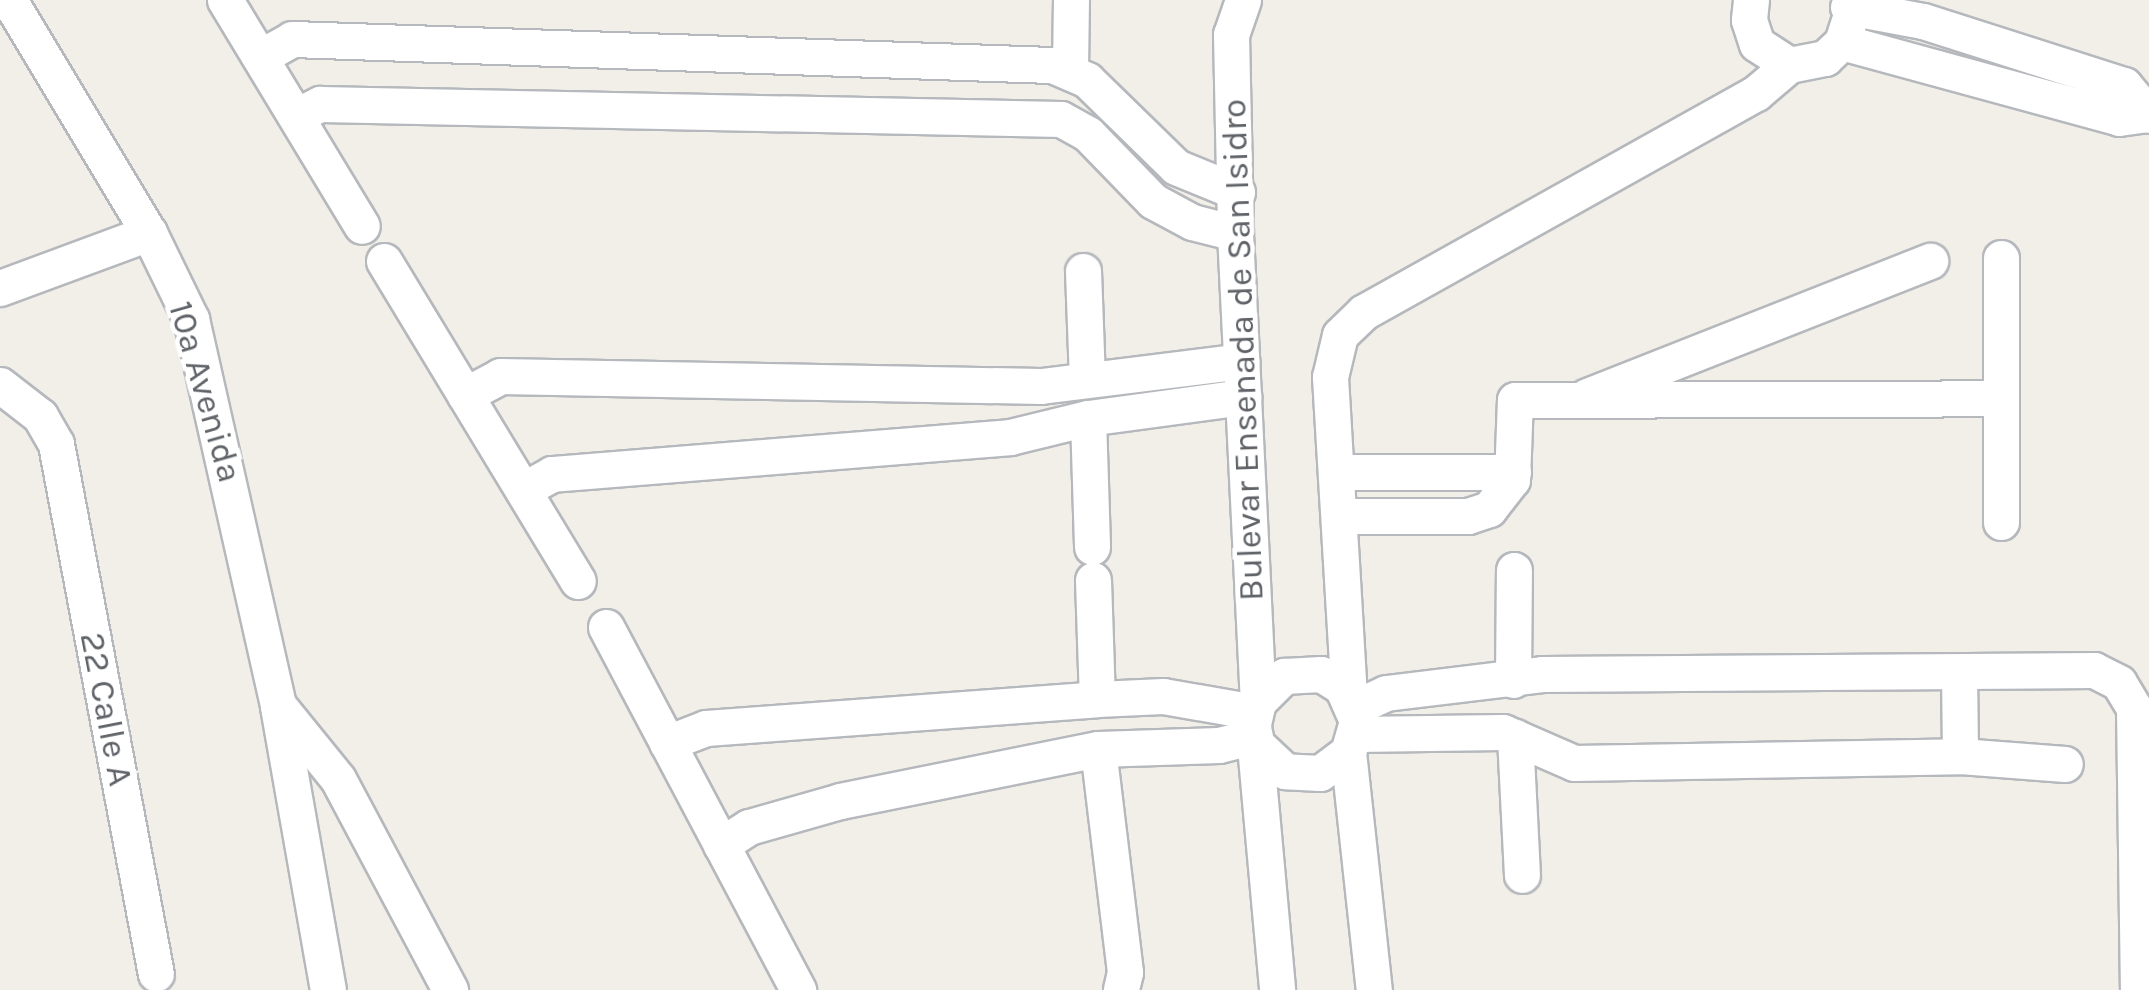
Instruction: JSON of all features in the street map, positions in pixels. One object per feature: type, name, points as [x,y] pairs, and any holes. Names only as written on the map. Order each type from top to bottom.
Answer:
[{"type":"street","name":"10a Avenida","points":[[9,0],[149,233],[192,318],[278,704],[328,990]]},
{"type":"street","points":[[225,0],[362,226]]},
{"type":"street","points":[[1070,70],[1071,0]]},
{"type":"street","name":"Bulevar Ensenada de San Isidro","points":[[1243,0],[1230,34],[1237,192],[1235,232],[1257,724],[1277,990]]},
{"type":"street","points":[[1751,0],[1748,20],[1758,44],[1790,64],[1814,63],[1842,42],[1847,3],[1923,21],[2124,85],[2148,114]]},
{"type":"street","points":[[260,58],[292,38],[1037,64],[1070,70],[1101,93],[1161,156],[1191,176],[1237,192]]},
{"type":"street","points":[[1842,42],[2120,118],[2148,114]]},
{"type":"street","points":[[1374,990],[1352,723],[1331,362],[1351,322],[1756,93],[1790,64]]},
{"type":"street","points":[[296,116],[320,104],[1061,120],[1088,134],[1153,201],[1192,222],[1235,232]]},
{"type":"street","points":[[0,288],[149,233]]},
{"type":"street","points":[[2001,258],[2001,522]]},
{"type":"street","points":[[384,261],[578,581]]},
{"type":"street","points":[[1567,404],[1930,261]]},
{"type":"street","points":[[1083,271],[1086,379]]},
{"type":"street","points":[[465,395],[500,376],[1041,386],[1241,361]]},
{"type":"street","name":"22 Calle A","points":[[0,386],[40,416],[56,444],[156,974]]},
{"type":"street","points":[[522,490],[552,474],[1010,438],[1088,418],[1244,397]]},
{"type":"street","points":[[1342,516],[1479,514],[1506,492],[1513,472],[1515,400],[1567,404],[2001,398]]},
{"type":"street","points":[[1088,418],[1097,699]]},
{"type":"street","points":[[1338,472],[1513,472]]},
{"type":"street","points":[[1513,680],[1514,570]]},
{"type":"street","points":[[606,626],[798,990]]},
{"type":"street","points":[[1257,724],[1275,766],[1297,775],[1320,774],[1352,723],[1386,693],[1432,685],[1513,680],[1542,674],[2094,670],[2128,694],[2134,708],[2138,990]]},
{"type":"street","points":[[721,845],[749,827],[840,801],[1098,749],[1218,745],[1257,724],[1273,682],[1308,672],[1332,680],[1352,723]]},
{"type":"street","points":[[1959,672],[1960,756]]},
{"type":"street","points":[[667,743],[706,728],[1163,696],[1257,724]]},
{"type":"street","name":"10a Avenida","points":[[278,704],[338,779],[450,990]]},
{"type":"street","points":[[1352,723],[1503,732],[1574,764],[1960,756],[2065,764]]},
{"type":"street","points":[[1514,737],[1522,875]]},
{"type":"street","points":[[1098,749],[1125,972],[1121,990]]}]
